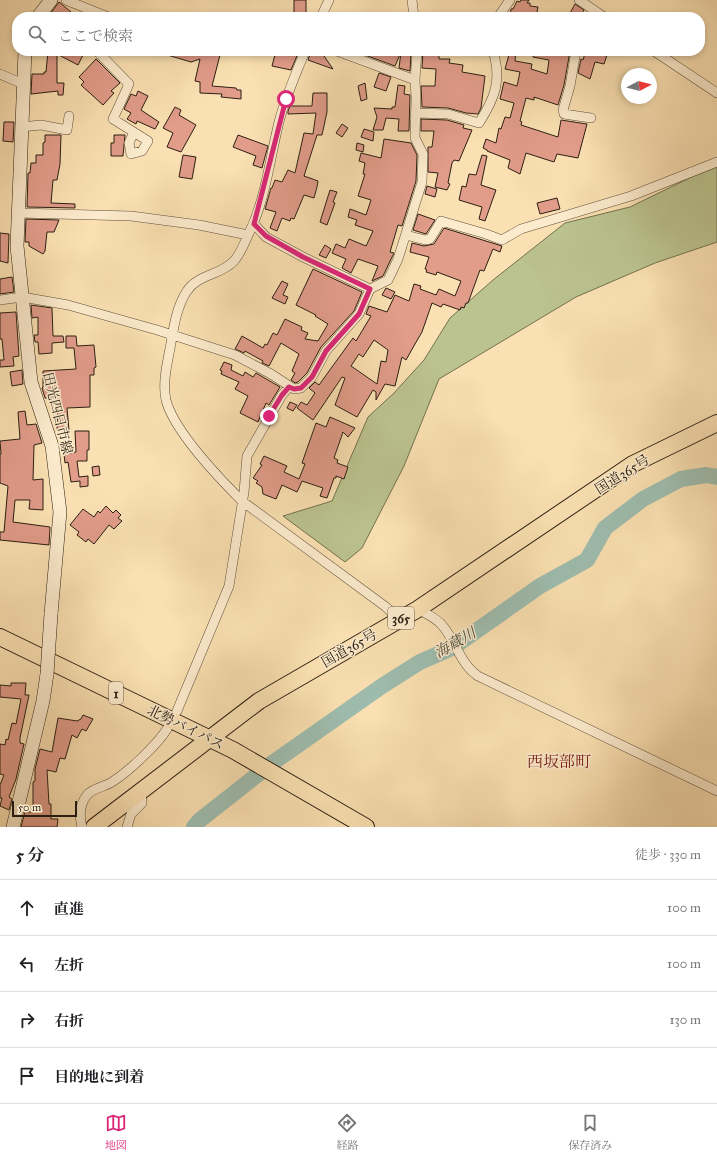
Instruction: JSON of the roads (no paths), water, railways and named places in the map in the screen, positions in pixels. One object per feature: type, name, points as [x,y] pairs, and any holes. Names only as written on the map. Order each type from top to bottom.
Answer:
[{"type":"highway","name":"国道365号","points":[[94,827],[141,792],[208,738],[259,701],[399,620],[420,611],[633,464],[717,423]]},
{"type":"highway","name":"北勢バイパス","points":[[0,637],[233,750],[366,827]]},
{"type":"main road","points":[[42,12],[51,0]]},
{"type":"main road","name":"田光四日市線","points":[[13,827],[43,701],[47,674],[60,512],[52,446],[31,382],[17,246],[25,56]]},
{"type":"street","points":[[66,0],[96,12]]},
{"type":"street","points":[[323,12],[329,0]]},
{"type":"street","points":[[412,0],[413,12]]},
{"type":"street","points":[[502,12],[510,0]]},
{"type":"street","points":[[580,0],[591,12]]},
{"type":"street","points":[[102,56],[129,84],[113,118],[134,132]]},
{"type":"street","points":[[303,56],[279,120],[254,224],[234,262],[194,283],[187,291],[178,311],[172,336],[165,389],[170,409],[190,441],[224,483],[242,501],[386,608],[399,620]]},
{"type":"street","points":[[350,56],[415,80]]},
{"type":"street","points":[[0,300],[22,297],[94,312],[235,355],[271,374],[289,387],[294,389],[301,388],[312,377],[326,351],[359,314],[370,289],[388,280],[398,259],[422,182],[424,160],[423,154],[415,138],[417,56]]},
{"type":"street","points":[[415,113],[448,114],[479,123],[487,110],[498,80],[498,67],[495,56]]},
{"type":"street","points":[[575,56],[570,86],[563,110],[564,114],[591,118]]},
{"type":"street","points":[[662,56],[717,93]]},
{"type":"street","points":[[0,74],[23,84]]},
{"type":"street","points":[[21,127],[41,125],[67,130],[69,116]]},
{"type":"street","points":[[406,235],[425,240],[430,239],[441,221],[502,240],[521,229],[631,196],[717,162]]},
{"type":"street","points":[[18,213],[131,216],[248,235]]},
{"type":"street","points":[[254,224],[266,236],[303,257],[370,289]]},
{"type":"street","points":[[177,711],[229,586],[249,451],[282,395],[289,387]]},
{"type":"street","points":[[420,611],[434,618],[442,625],[471,671],[498,687],[717,791]]},
{"type":"street","points":[[82,827],[80,811],[83,800],[88,793],[112,782],[159,742],[168,729]]},
{"type":"street","points":[[127,827],[131,814],[142,803],[141,792]]},
{"type":"waterway","name":"海蔵川","points":[[194,827],[200,820],[271,764],[382,686],[420,662],[452,648],[540,586],[587,560],[605,528],[643,499],[681,479],[706,475],[717,477]]},
{"type":"district","name":"西坂部町","points":[[559,761]]}]
